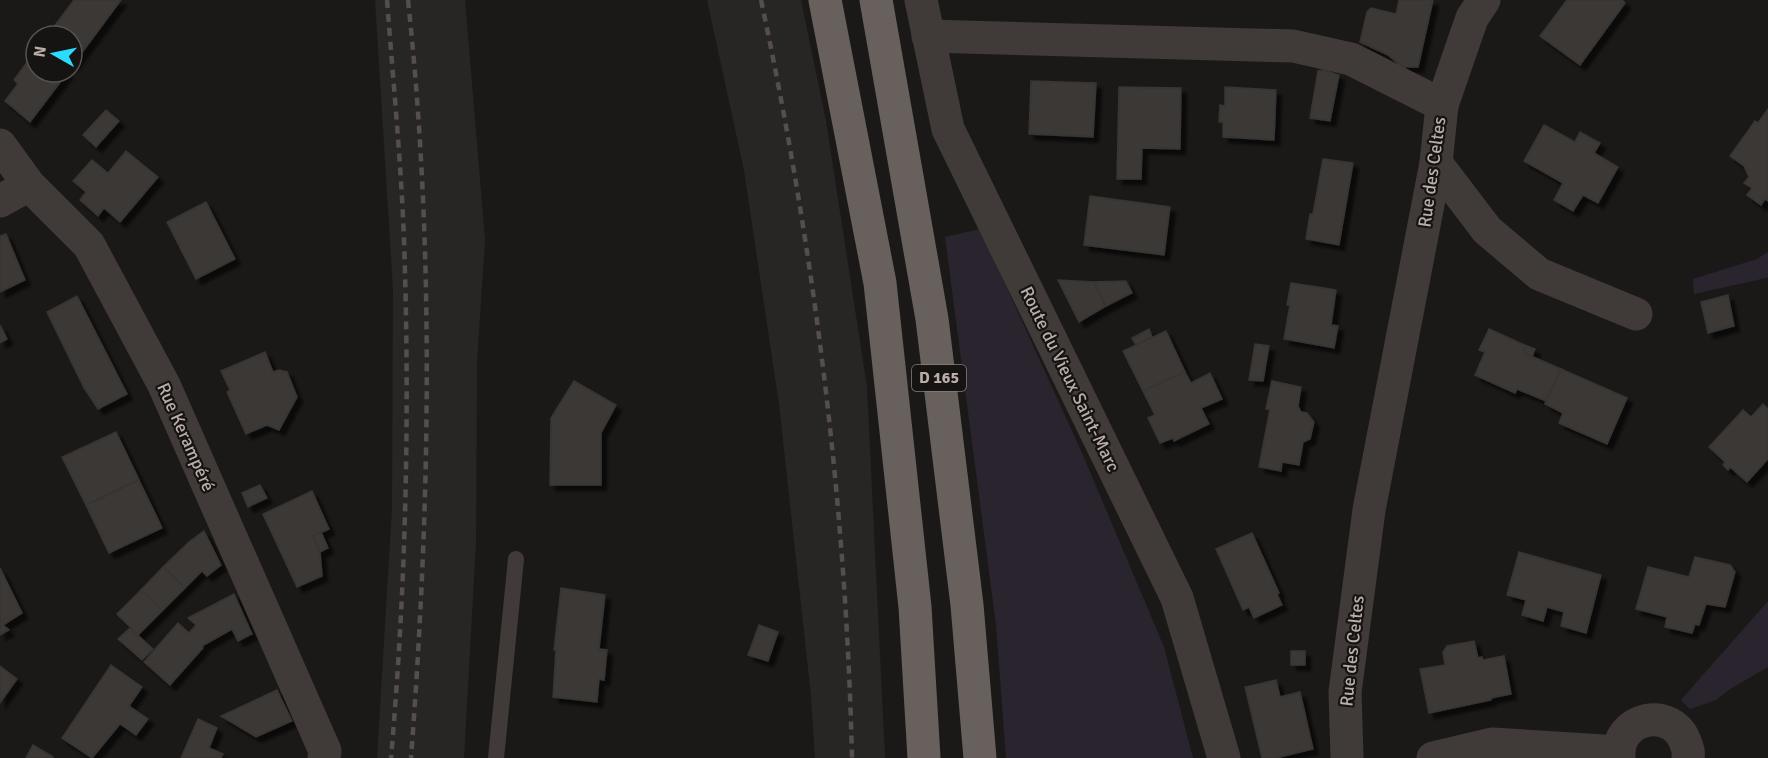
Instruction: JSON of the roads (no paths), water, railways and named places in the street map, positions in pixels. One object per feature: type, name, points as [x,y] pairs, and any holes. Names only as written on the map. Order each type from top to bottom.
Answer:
[{"type":"highway","name":"D 165","points":[[825,0],[880,283],[915,607],[924,758]]},
{"type":"highway","name":"D 165","points":[[876,0],[932,319],[967,605],[980,758]]},
{"type":"street","name":"Route du Vieux Saint-Marc","points":[[921,0],[948,129],[1177,598],[1224,758]]},
{"type":"street","points":[[1442,105],[1472,18],[1484,0]]},
{"type":"street","name":"Rue des Celtes","points":[[928,36],[1293,46],[1351,59],[1442,105],[1436,163],[1369,510],[1345,692],[1347,758]]},
{"type":"street","name":"Rue Kerampéré","points":[[0,145],[29,186],[89,245],[164,385],[325,751],[324,758]]},
{"type":"street","points":[[1436,163],[1487,230],[1539,274],[1636,314]]},
{"type":"street","points":[[0,201],[29,186]]},
{"type":"street","points":[[1433,758],[1492,744],[1619,755],[1626,732],[1644,720],[1665,720],[1683,734],[1689,753],[1688,758]]},
{"type":"lane","points":[[496,758],[516,559]]},
{"type":"railway","points":[[387,0],[403,210],[407,370],[403,564],[391,758]]},
{"type":"railway","points":[[408,0],[423,189],[427,379],[422,569],[411,758]]},
{"type":"railway","points":[[761,0],[797,187],[824,377],[843,567],[852,758]]}]
